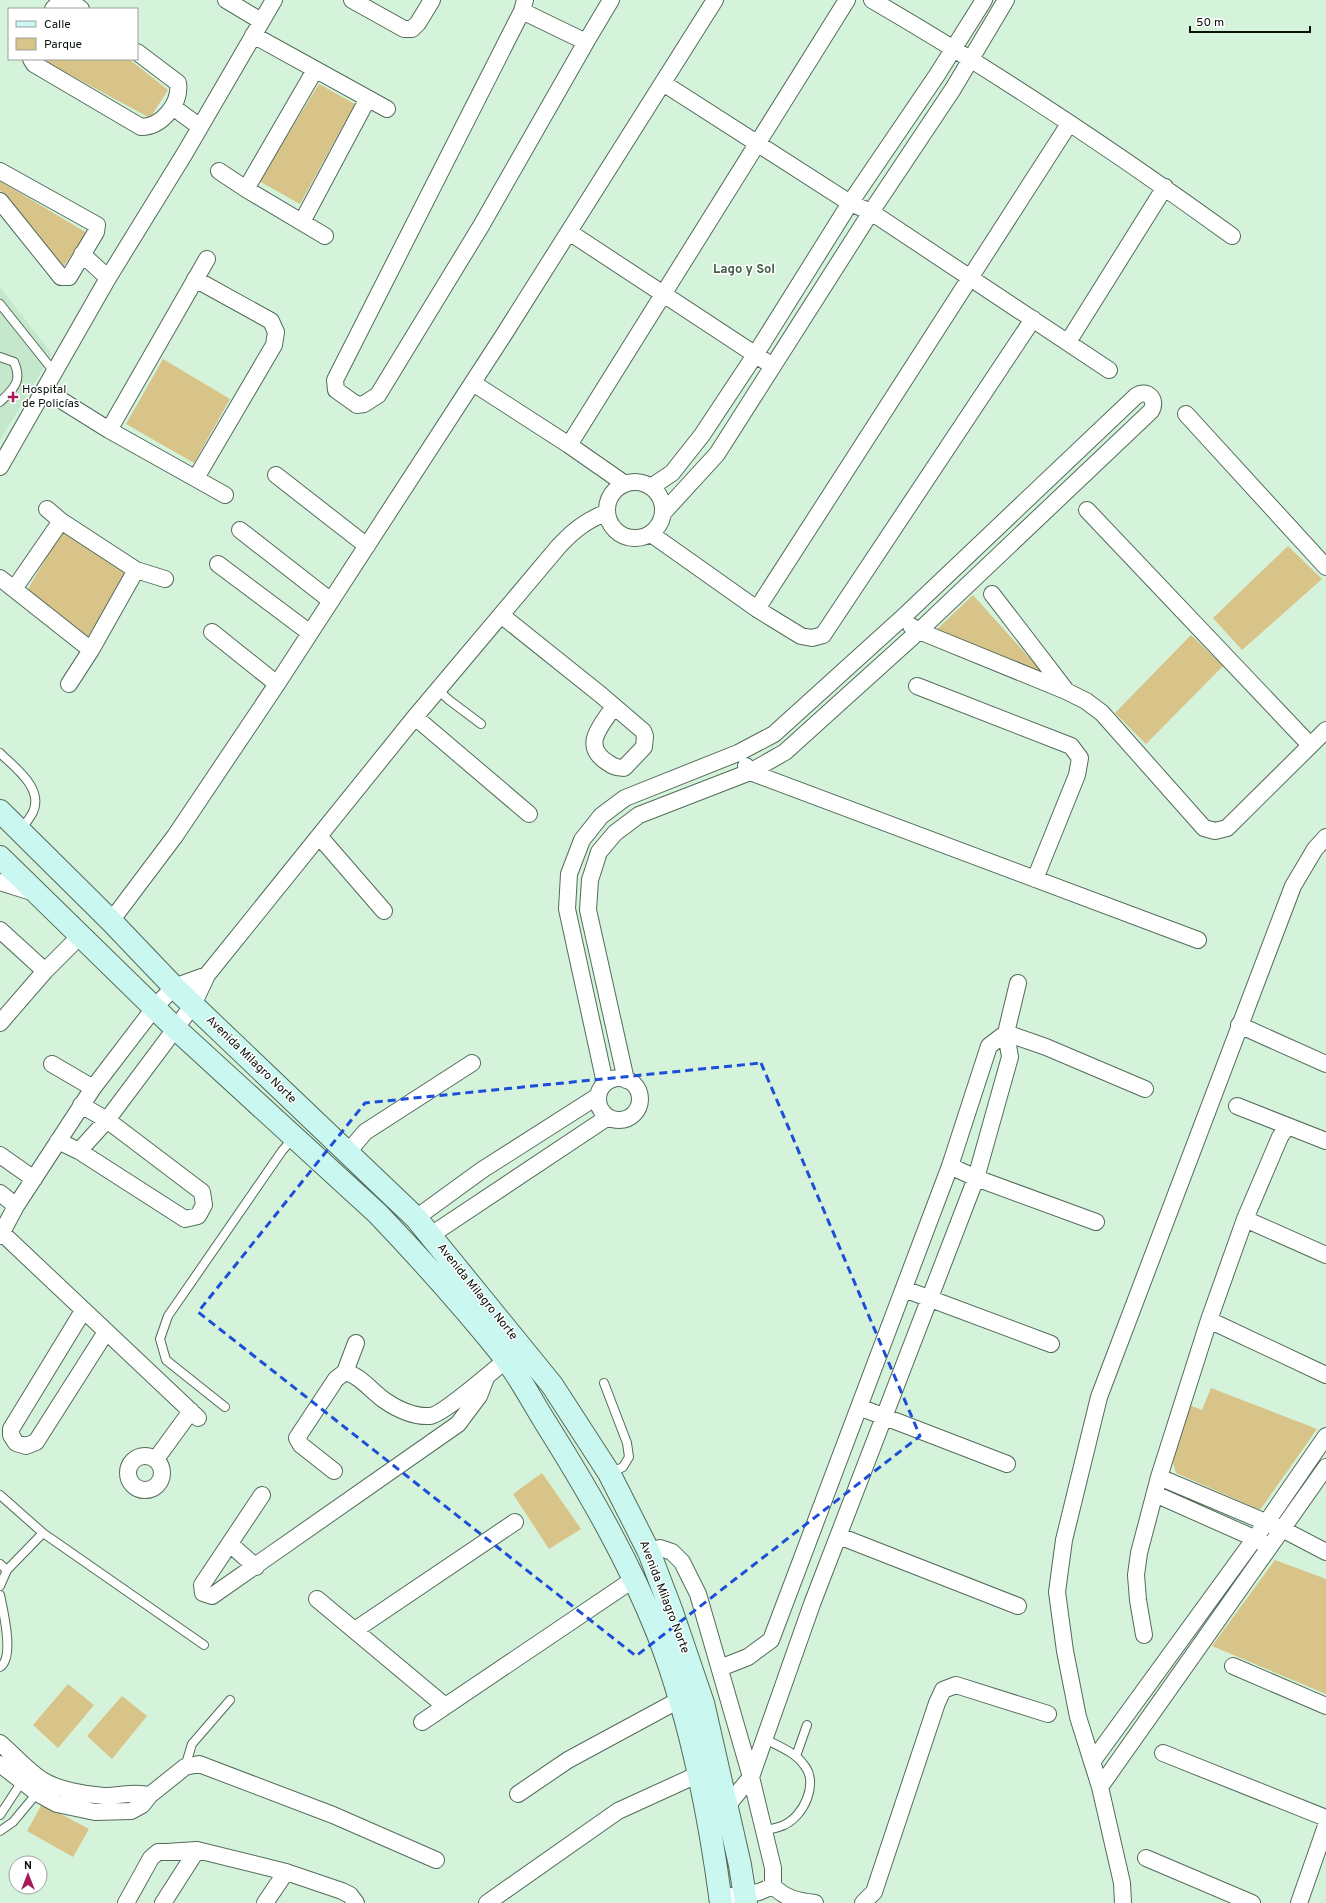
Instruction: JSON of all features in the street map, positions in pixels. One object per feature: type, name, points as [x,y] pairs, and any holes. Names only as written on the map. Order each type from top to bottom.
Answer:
[{"type":"main road","name":"Avenida Milagro Norte","points":[[0,811],[112,921],[174,987],[416,1218],[552,1385],[609,1473],[649,1552],[672,1612],[703,1703],[727,1806],[745,1899]]},
{"type":"main road","name":"Avenida Milagro Norte","points":[[0,857],[155,1007],[174,1028],[295,1137],[396,1232],[506,1360],[584,1483],[634,1579],[658,1635],[679,1700],[699,1774],[711,1835],[721,1901]]},
{"type":"street","points":[[53,8],[55,4],[63,0],[71,1],[80,8]]},
{"type":"street","points":[[226,0],[257,28],[315,70],[367,100],[387,109]]},
{"type":"street","points":[[0,467],[108,278],[200,127],[274,0]]},
{"type":"street","points":[[352,0],[404,29],[412,29],[418,23],[432,0]]},
{"type":"street","points":[[586,42],[524,5],[334,380],[336,390],[357,405],[364,404],[378,395],[481,226],[611,0]]},
{"type":"street","points":[[112,921],[175,836],[277,684],[473,383],[715,0]]},
{"type":"street","points":[[569,445],[756,143],[847,0]]},
{"type":"street","points":[[872,0],[971,59],[1165,187],[1232,236]]},
{"type":"street","points":[[651,487],[672,473],[702,435],[755,355],[850,203],[937,75],[984,0]]},
{"type":"street","points":[[663,513],[717,454],[871,212],[953,89],[1006,0]]},
{"type":"street","points":[[32,60],[34,64],[141,127],[150,127],[173,107],[178,98],[178,83],[138,53]]},
{"type":"street","points":[[246,189],[315,70]]},
{"type":"street","points":[[663,82],[850,203],[871,212],[1109,370]]},
{"type":"street","points":[[302,222],[367,100]]},
{"type":"street","points":[[173,107],[200,127]]},
{"type":"street","points":[[757,609],[1069,124]]},
{"type":"street","points":[[0,171],[95,222],[97,225],[96,232],[69,277],[60,277],[0,201]]},
{"type":"street","points":[[220,171],[246,189],[325,236]]},
{"type":"street","points":[[1068,342],[1165,187]]},
{"type":"street","points":[[569,232],[662,295],[772,366]]},
{"type":"street","points":[[82,254],[108,278]]},
{"type":"street","points":[[109,430],[207,259]]},
{"type":"street","points":[[195,279],[272,321],[276,332],[274,345],[196,478]]},
{"type":"street","points":[[651,534],[757,609],[801,636],[812,638],[823,635],[1033,319]]},
{"type":"street","points":[[473,383],[569,445],[625,484]]},
{"type":"street","points":[[45,390],[109,430],[225,495]]},
{"type":"street","points":[[416,1218],[482,1170],[601,1090],[613,1079],[626,1080],[636,1086],[639,1093],[640,1102],[637,1109],[632,1116],[616,1120],[608,1117],[600,1108],[601,1090],[567,909],[569,874],[582,840],[601,816],[625,798],[738,752],[774,734],[901,619],[1136,396],[1143,393],[1153,398],[1154,402],[1150,411],[918,631],[785,752],[750,772],[639,816],[615,833],[599,852],[590,880],[588,910],[626,1080]]},
{"type":"street","points":[[1186,414],[1326,567]]},
{"type":"street","points":[[276,475],[367,546]]},
{"type":"street","points":[[643,483],[651,487],[661,498],[663,513],[660,524],[651,534],[639,538],[624,536],[612,526],[607,512],[612,495],[625,484],[643,483]]},
{"type":"street","points":[[47,509],[61,521],[136,570],[165,579]]},
{"type":"street","points":[[1087,510],[1310,744]]},
{"type":"street","points":[[79,1151],[107,1120],[174,1028],[193,1005],[207,975],[415,717],[575,529],[588,520],[607,512]]},
{"type":"street","points":[[14,589],[61,521]]},
{"type":"street","points":[[240,530],[331,601]]},
{"type":"street","points":[[218,564],[310,633]]},
{"type":"street","points":[[69,684],[91,650],[136,570]]},
{"type":"street","points":[[0,578],[91,650]]},
{"type":"street","points":[[992,594],[1066,691]]},
{"type":"street","points":[[501,615],[614,706]]},
{"type":"street","points":[[901,619],[918,631],[1066,691],[1086,701],[1102,713],[1204,828],[1215,831],[1227,828],[1254,803],[1310,744],[1326,730]]},
{"type":"street","points":[[212,632],[277,684]]},
{"type":"street","points":[[917,686],[1071,746],[1076,750],[1080,758],[1077,775],[1035,879]]},
{"type":"street","points":[[415,717],[529,814]]},
{"type":"street","points":[[738,752],[750,772],[1198,940]]},
{"type":"street","points":[[319,836],[384,911]]},
{"type":"street","points":[[1122,1903],[1122,1883],[1100,1787],[1078,1717],[1065,1651],[1057,1592],[1064,1540],[1099,1397],[1293,886],[1315,850],[1326,837]]},
{"type":"street","points":[[0,882],[40,895]]},
{"type":"street","points":[[0,930],[45,971]]},
{"type":"street","points":[[0,1024],[45,971],[81,935]]},
{"type":"street","points":[[156,1459],[195,1414],[1,1234],[16,1206],[81,1105],[155,1007],[174,987],[207,975]]},
{"type":"street","points":[[727,1806],[751,1777],[812,1604],[976,1178],[1010,1057],[1006,1033],[1018,983]]},
{"type":"street","points":[[1239,1025],[1326,1064]]},
{"type":"street","points":[[1006,1033],[1046,1047],[1145,1089]]},
{"type":"street","points":[[720,1668],[748,1657],[771,1640],[950,1166],[989,1046],[1006,1033]]},
{"type":"street","points":[[348,1152],[365,1132],[472,1063]]},
{"type":"street","points":[[52,1064],[93,1088]]},
{"type":"street","points":[[58,1141],[79,1151],[185,1219],[198,1216],[204,1205],[202,1192],[107,1120],[81,1105]]},
{"type":"street","points":[[1237,1106],[1326,1141]]},
{"type":"street","points":[[431,1235],[608,1117]]},
{"type":"street","points":[[1144,1635],[1138,1600],[1136,1576],[1139,1553],[1155,1494],[1209,1320],[1245,1219],[1280,1137],[1287,1126]]},
{"type":"street","points":[[0,1155],[34,1179]]},
{"type":"street","points":[[950,1166],[976,1178],[1096,1222]]},
{"type":"street","points":[[0,1193],[16,1206]]},
{"type":"street","points":[[1245,1219],[1326,1255]]},
{"type":"street","points":[[904,1289],[1051,1344]]},
{"type":"street","points":[[83,1311],[11,1429],[11,1436],[16,1443],[26,1446],[36,1442],[106,1332]]},
{"type":"street","points":[[1209,1320],[1326,1375]]},
{"type":"street","points":[[334,1471],[301,1445],[297,1438],[336,1379],[344,1372],[356,1342]]},
{"type":"street","points":[[344,1372],[353,1374],[400,1410],[416,1415],[432,1416],[486,1378],[506,1360]]},
{"type":"street","points":[[262,1495],[202,1585],[203,1593],[212,1596],[256,1567],[458,1424],[479,1396],[486,1378]]},
{"type":"street","points":[[859,1407],[884,1418],[1007,1464]]},
{"type":"street","points":[[1092,1762],[1266,1523],[1326,1436]]},
{"type":"street","points":[[1100,1787],[1326,1468]]},
{"type":"street","points":[[1160,1477],[1282,1529],[1326,1552]]},
{"type":"street","points":[[1155,1494],[1271,1546]]},
{"type":"street","points":[[355,1630],[515,1522]]},
{"type":"street","points":[[839,1536],[1018,1606]]},
{"type":"street","points":[[230,1544],[256,1567]]},
{"type":"street","points":[[649,1552],[660,1548],[672,1552],[682,1562],[698,1594],[751,1777],[773,1868],[773,1886],[781,1894],[795,1901],[815,1903]]},
{"type":"street","points":[[422,1722],[634,1579]]},
{"type":"street","points":[[789,1593],[812,1604]]},
{"type":"street","points":[[318,1599],[445,1706]]},
{"type":"street","points":[[1233,1666],[1326,1706]]},
{"type":"street","points":[[863,1903],[874,1892],[937,1703],[943,1690],[956,1686],[1048,1714]]},
{"type":"street","points":[[518,1794],[568,1760],[679,1700]]},
{"type":"street","points":[[0,1743],[26,1776]]},
{"type":"street","points":[[1106,1743],[1120,1759]]},
{"type":"street","points":[[1163,1754],[1326,1818]]},
{"type":"street","points":[[0,1764],[26,1776],[41,1787],[57,1804],[95,1812],[108,1812],[131,1811],[142,1805],[150,1795],[185,1766],[199,1764],[334,1815],[436,1860]]},
{"type":"street","points":[[487,1903],[618,1811],[699,1774]]},
{"type":"street","points":[[41,1787],[64,1788],[79,1793],[105,1796],[137,1792],[150,1795]]},
{"type":"street","points":[[57,1804],[64,1788]]},
{"type":"street","points":[[105,1796],[108,1812]]},
{"type":"street","points":[[1299,1903],[1326,1826]]},
{"type":"street","points":[[163,1903],[197,1850]]},
{"type":"street","points":[[126,1903],[151,1858],[158,1852],[197,1850],[286,1872],[342,1891],[350,1895],[356,1903]]},
{"type":"street","points":[[1146,1858],[1252,1903]]},
{"type":"street","points":[[265,1903],[286,1872]]},
{"type":"street","points":[[721,1901],[745,1899],[773,1886]]},
{"type":"lane","points":[[0,304],[55,373]]},
{"type":"lane","points":[[0,357],[14,362],[18,379],[14,387],[0,402]]},
{"type":"lane","points":[[438,690],[481,724]]},
{"type":"lane","points":[[0,753],[31,784],[35,799],[34,811],[20,830]]},
{"type":"lane","points":[[225,1407],[166,1360],[160,1339],[168,1316],[282,1151],[295,1137]]},
{"type":"lane","points":[[604,1383],[627,1443],[629,1457],[623,1467],[609,1473]]},
{"type":"lane","points":[[0,1495],[43,1533],[204,1645]]},
{"type":"lane","points":[[0,1586],[8,1570],[43,1533]]},
{"type":"lane","points":[[0,1564],[8,1570]]},
{"type":"lane","points":[[0,1595],[5,1622],[8,1653],[3,1666],[0,1667]]},
{"type":"lane","points":[[185,1766],[192,1744],[230,1700]]},
{"type":"lane","points":[[796,1756],[807,1725]]},
{"type":"lane","points":[[763,1830],[784,1826],[800,1813],[809,1789],[808,1771],[796,1756],[765,1739]]},
{"type":"lane","points":[[0,1815],[26,1776]]},
{"type":"lane","points":[[0,1831],[13,1822],[41,1787]]},
{"type":"highlighted area","points":[[761,1063],[920,1436],[636,1656],[198,1312],[365,1103]]},
{"type":"shaded area","name":"Hospital de Policías","points":[[0,287],[52,354],[0,440]]},
{"type":"green space","points":[[43,60],[130,60],[168,90],[150,118]]},
{"type":"green space","points":[[319,84],[355,104],[300,204],[259,181]]},
{"type":"green space","points":[[0,181],[87,233],[63,267],[0,190]]},
{"type":"green space","points":[[163,359],[230,399],[194,463],[126,424]]},
{"type":"green space","points":[[63,529],[128,572],[86,640],[28,589]]},
{"type":"green space","points":[[1288,546],[1322,579],[1242,650],[1213,618]]},
{"type":"green space","points":[[973,595],[1042,672],[935,631]]},
{"type":"green space","points":[[1191,635],[1223,666],[1146,744],[1115,713]]},
{"type":"green space","points":[[1211,1388],[1317,1429],[1260,1510],[1176,1473],[1172,1459],[1189,1405],[1202,1410]]},
{"type":"green space","points":[[542,1473],[581,1529],[549,1549],[513,1494]]},
{"type":"green space","points":[[1275,1560],[1326,1579],[1326,1694],[1212,1646]]},
{"type":"green space","points":[[68,1684],[94,1705],[58,1748],[33,1725]]},
{"type":"green space","points":[[122,1696],[147,1716],[112,1759],[87,1736]]},
{"type":"green space","points":[[42,1804],[89,1829],[73,1857],[27,1831]]},
{"type":"place","name":"Hospital de Policías","points":[[13,397]]},
{"type":"district","name":"Lago y Sol","points":[[744,270]]}]
